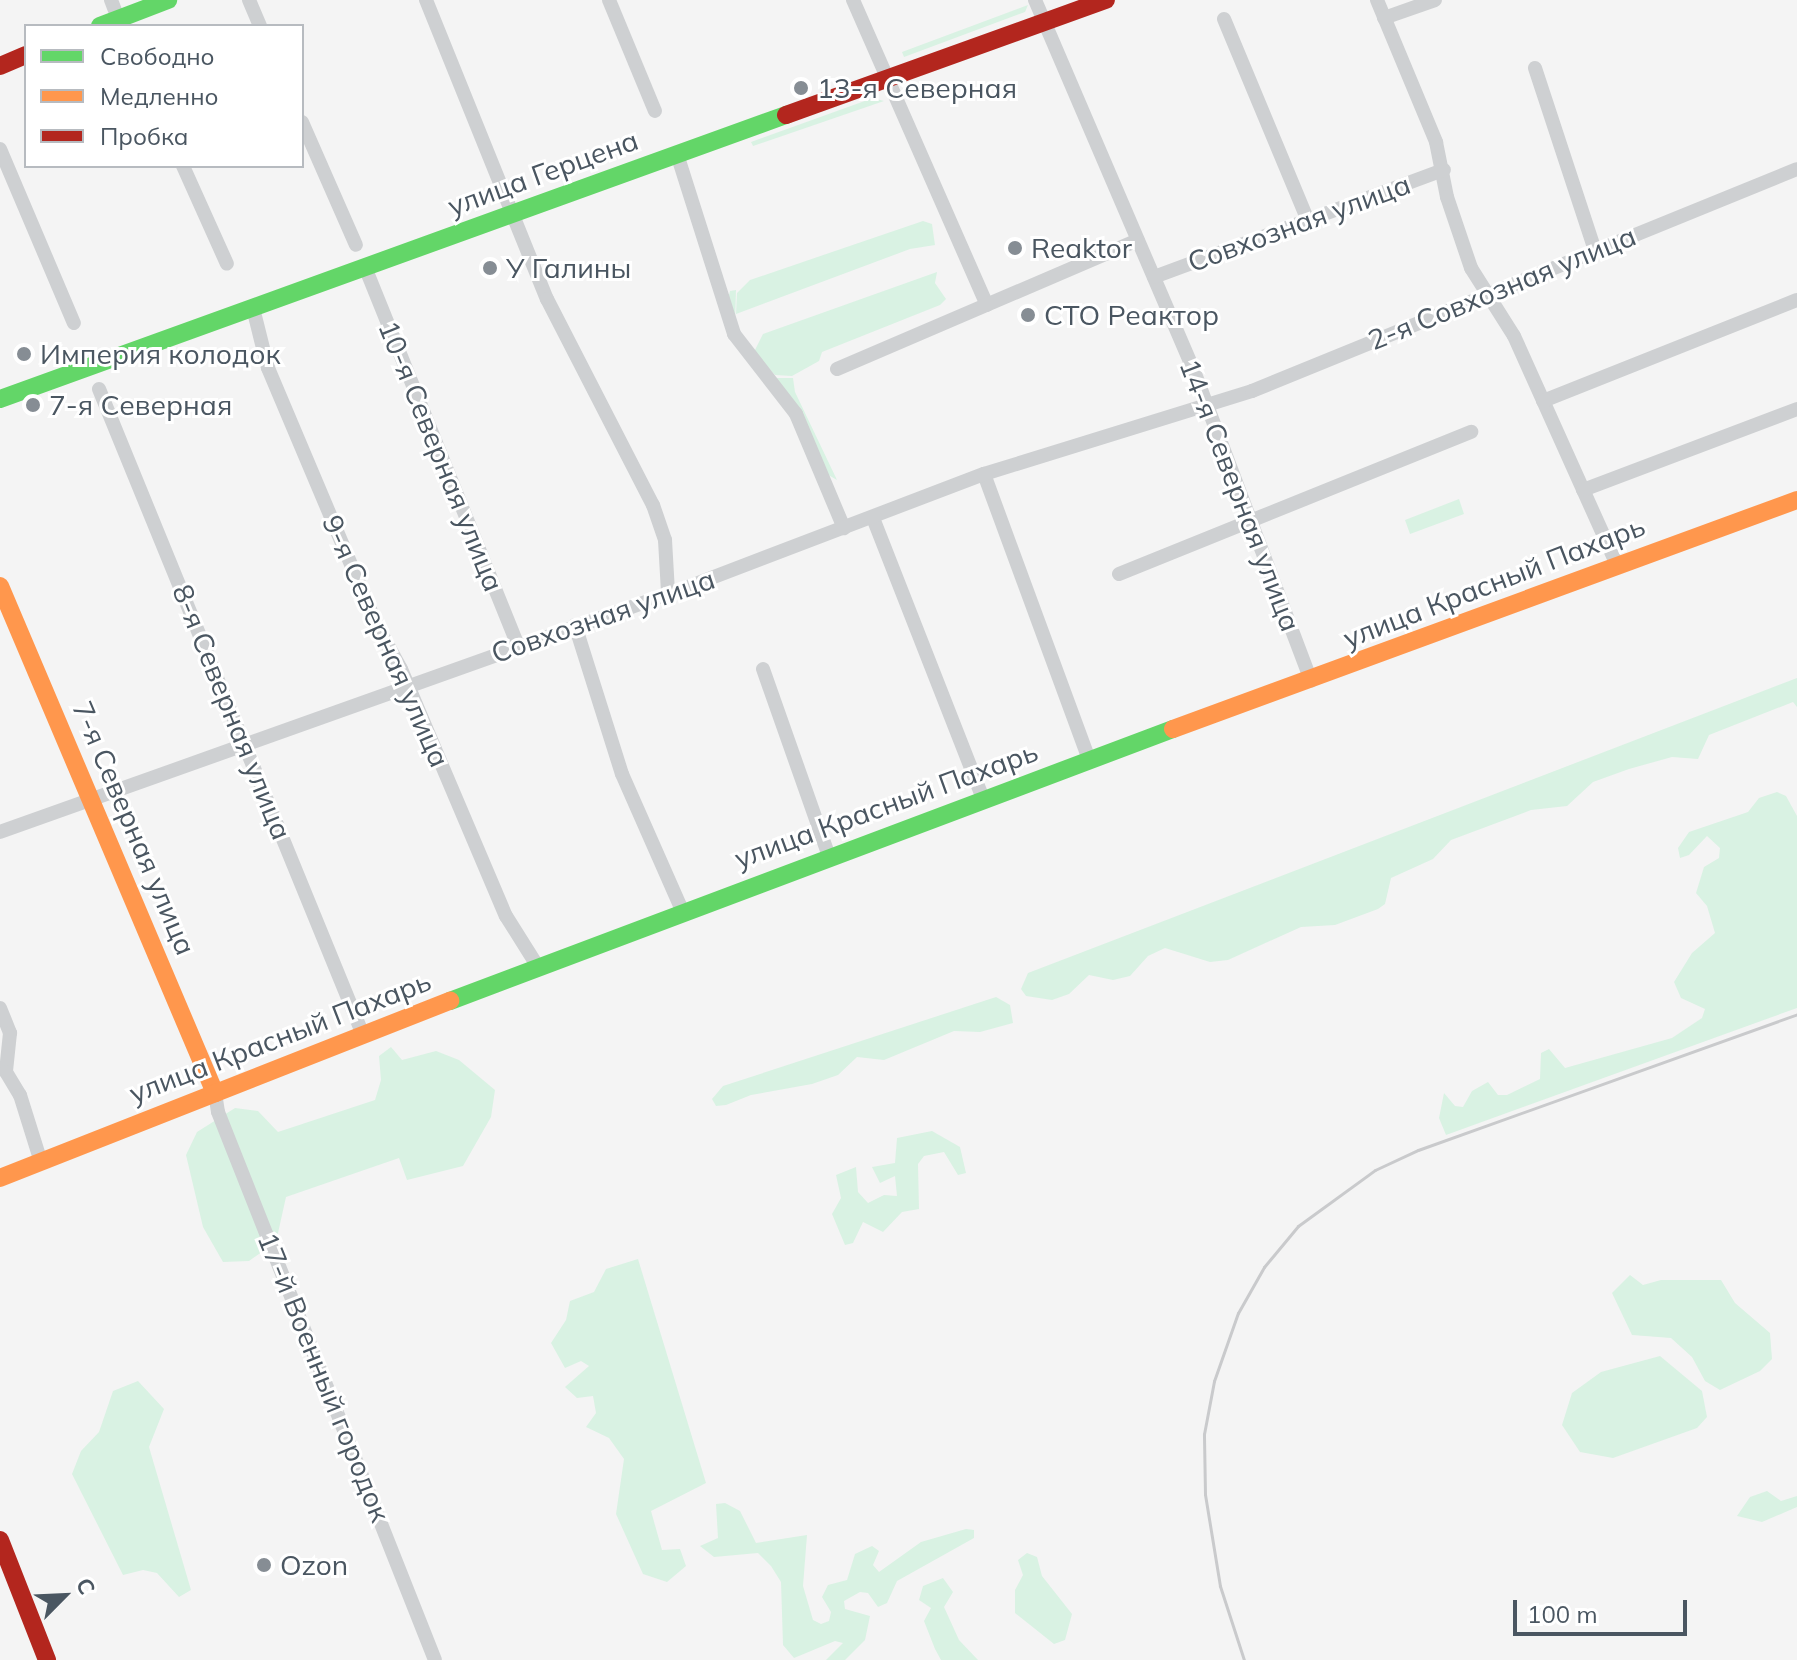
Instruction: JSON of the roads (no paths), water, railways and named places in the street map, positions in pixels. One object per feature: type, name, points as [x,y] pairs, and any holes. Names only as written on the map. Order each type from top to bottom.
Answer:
[{"type":"main road","points":[[119,22],[168,0]]},
{"type":"main road","name":"улица Герцена","points":[[0,399],[1106,0]]},
{"type":"main road","points":[[0,66],[24,56]]},
{"type":"main road","name":"улица Красный Пахарь","points":[[0,1178],[682,910],[1797,500]]},
{"type":"main road","name":"7-я Северная улица","points":[[0,586],[215,1093]]},
{"type":"main road","points":[[0,1540],[47,1660]]},
{"type":"street","points":[[111,0],[119,22]]},
{"type":"street","points":[[249,0],[259,24]]},
{"type":"street","points":[[426,0],[547,299],[618,427],[653,505],[665,540],[668,592]]},
{"type":"street","points":[[609,0],[655,111]]},
{"type":"street","points":[[853,0],[987,305]]},
{"type":"street","name":"14-я Северная улица","points":[[1035,0],[1207,405],[1311,681]]},
{"type":"street","points":[[1377,0],[1444,170],[1456,227],[1483,294],[1514,336],[1617,565]]},
{"type":"street","points":[[1384,18],[1435,0]]},
{"type":"street","points":[[1224,19],[1307,218]]},
{"type":"street","points":[[1535,68],[1595,250]]},
{"type":"street","points":[[304,127],[356,245]]},
{"type":"street","points":[[0,149],[74,323]]},
{"type":"street","points":[[677,154],[734,334],[796,414],[844,528]]},
{"type":"street","points":[[184,168],[227,264]]},
{"type":"street","name":"2-я Совхозная улица","points":[[1207,405],[1797,169]]},
{"type":"street","name":"Совхозная улица","points":[[1154,277],[1444,170]]},
{"type":"street","points":[[837,369],[975,312],[978,305],[987,305],[1138,240]]},
{"type":"street","name":"10-я Северная улица","points":[[365,267],[518,645]]},
{"type":"street","points":[[1543,401],[1797,300]]},
{"type":"street","name":"9-я Северная улица","points":[[253,308],[268,368],[506,916],[538,967]]},
{"type":"street","name":"8-я Северная улица","points":[[99,389],[363,1035]]},
{"type":"street","name":"Совхозная улица","points":[[0,832],[245,741],[873,518],[984,474],[1207,405]]},
{"type":"street","points":[[1583,490],[1797,409]]},
{"type":"street","points":[[1119,574],[1471,432]]},
{"type":"street","points":[[984,474],[1089,760]]},
{"type":"street","points":[[873,518],[983,799]]},
{"type":"street","points":[[575,625],[622,774],[682,910]]},
{"type":"street","points":[[763,669],[829,856]]},
{"type":"street","points":[[0,1008],[10,1033],[6,1072],[20,1095],[41,1162]]},
{"type":"street","name":"17-й Военный городок","points":[[215,1093],[218,1112],[435,1660]]},
{"type":"railway","points":[[1244,1660],[1220,1586],[1205,1494],[1204,1434],[1214,1381],[1238,1313],[1264,1267],[1298,1226],[1375,1170],[1418,1150],[1797,1014]]},
{"type":"place","name":"13-я Северная","points":[[801,88]]},
{"type":"place","name":"Reaktor","points":[[1015,248]]},
{"type":"place","name":"У Галины","points":[[490,268]]},
{"type":"place","name":"СТО Реактор","points":[[1028,315]]},
{"type":"place","name":"Империя колодок","points":[[24,354]]},
{"type":"place","name":"7-я Северная","points":[[33,405]]},
{"type":"place","name":"Ozon","points":[[264,1565]]}]
